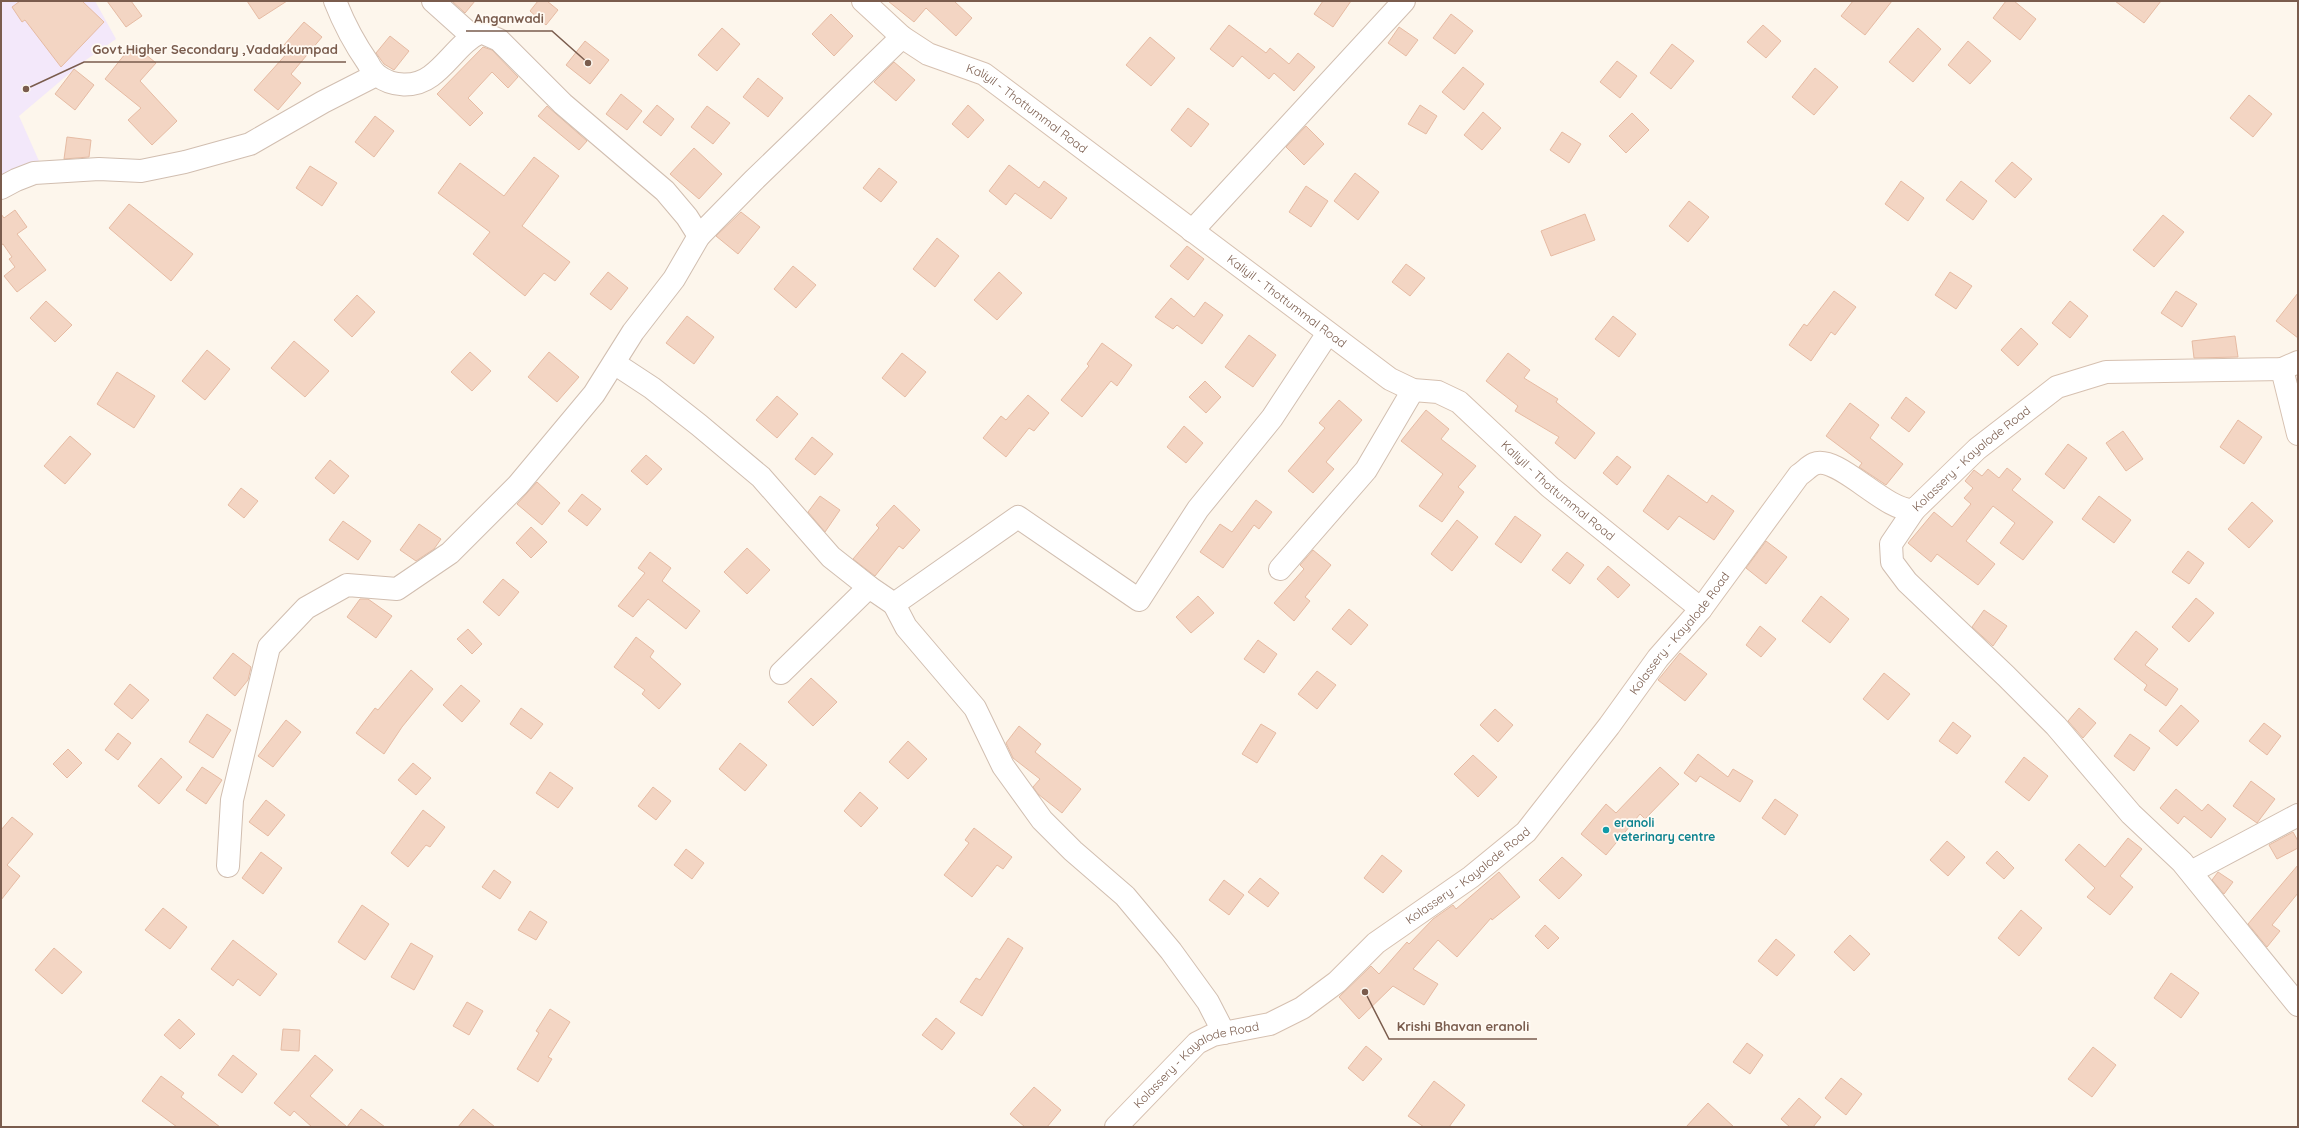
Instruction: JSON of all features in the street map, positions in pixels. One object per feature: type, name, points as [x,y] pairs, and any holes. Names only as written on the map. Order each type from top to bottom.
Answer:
[{"type":"street","points":[[335,1],[348,34],[376,75],[392,83],[409,86],[429,77],[450,60],[472,36],[481,32],[499,40],[564,104],[666,190],[687,217],[699,236]]},
{"type":"street","points":[[433,1],[472,36]]},
{"type":"street","name":"Kaliyil - Thottummal Road","points":[[863,1],[902,37],[928,54],[984,74],[1390,379],[1413,390],[1438,392],[1459,402],[1550,487],[1701,609]]},
{"type":"street","points":[[1192,231],[1404,1]]},
{"type":"street","points":[[228,866],[232,800],[269,647],[306,608],[347,585],[397,589],[450,553],[518,485],[594,394],[633,332],[674,279],[699,236],[902,37]]},
{"type":"street","points":[[1,188],[34,173],[99,169],[141,171],[185,162],[250,144],[323,102],[376,75]]},
{"type":"street","points":[[894,604],[1018,517],[1139,600],[1198,509],[1272,418],[1328,333]]},
{"type":"street","points":[[614,363],[652,388],[761,477],[831,557],[869,587],[894,604],[906,627],[975,708],[1003,766],[1042,820],[1073,851],[1130,902],[1171,951],[1208,1002],[1224,1033]]},
{"type":"street","points":[[2290,366],[2298,434]]},
{"type":"street","name":"Kolassery - Kayalode Road","points":[[1116,1127],[1197,1043],[1213,1035],[1270,1024],[1302,1008],[1337,982],[1376,944],[1471,877],[1526,832],[1609,726],[1658,658],[1701,609],[1799,475],[1815,464],[1830,464],[1900,509],[1914,510],[1977,449],[2057,387],[2106,372],[2290,366]]},
{"type":"street","points":[[1280,569],[1366,470],[1413,390]]},
{"type":"street","points":[[1914,510],[1891,544],[1892,562],[1906,582],[2056,726],[2131,814],[2190,872],[2298,1005]]},
{"type":"street","points":[[781,673],[869,587]]},
{"type":"street","points":[[2190,872],[2298,815]]},
{"type":"shaded area","points":[[1,1],[95,1],[116,39],[83,62],[19,116],[43,170],[1,183]]},
{"type":"building","points":[[20,1],[82,1],[104,22],[61,67],[25,20],[22,22],[12,7]]},
{"type":"building","points":[[107,1],[131,1],[142,16],[126,27]]},
{"type":"building","points":[[247,1],[287,1],[259,19]]},
{"type":"building","points":[[452,1],[475,1],[465,13]]},
{"type":"building","points":[[538,1],[547,1],[558,10],[546,25],[530,11]]},
{"type":"building","points":[[888,1],[954,1],[972,18],[956,36],[926,8],[914,22]]},
{"type":"building","points":[[1323,1],[1351,1],[1333,27],[1314,14]]},
{"type":"building","points":[[1853,1],[1892,1],[1865,35],[1841,16]]},
{"type":"building","points":[[2006,1],[2014,1],[2036,19],[2020,40],[1993,18]]},
{"type":"building","points":[[2115,1],[2161,1],[2144,23]]},
{"type":"building","points":[[831,14],[853,36],[834,56],[812,34]]},
{"type":"building","points":[[1451,14],[1473,31],[1455,54],[1433,38]]},
{"type":"building","points":[[304,22],[322,37],[291,74],[301,83],[278,110],[254,90],[290,50],[284,45]]},
{"type":"building","points":[[1229,25],[1266,53],[1270,48],[1289,64],[1298,53],[1315,67],[1294,91],[1274,73],[1269,79],[1242,56],[1233,67],[1210,49]]},
{"type":"building","points":[[1763,25],[1781,41],[1766,58],[1747,42]]},
{"type":"building","points":[[1399,27],[1418,40],[1406,56],[1388,43]]},
{"type":"building","points":[[722,28],[740,44],[717,71],[698,55]]},
{"type":"building","points":[[1918,28],[1941,49],[1913,82],[1889,62]]},
{"type":"building","points":[[390,36],[409,51],[394,70],[384,64],[376,53]]},
{"type":"building","points":[[1150,37],[1175,58],[1151,86],[1126,65]]},
{"type":"building","points":[[585,41],[609,60],[590,84],[566,65]]},
{"type":"building","points":[[1968,41],[1991,61],[1970,84],[1948,65]]},
{"type":"building","points":[[133,44],[156,63],[140,81],[177,121],[152,145],[128,120],[141,108],[105,79]]},
{"type":"building","points":[[1672,44],[1694,61],[1671,89],[1650,73]]},
{"type":"building","points":[[483,47],[492,50],[518,77],[508,88],[492,72],[468,98],[483,113],[470,126],[437,94]]},
{"type":"building","points":[[1617,61],[1637,76],[1620,98],[1600,82]]},
{"type":"building","points":[[894,62],[915,80],[896,101],[874,82]]},
{"type":"building","points":[[1463,67],[1484,84],[1464,110],[1442,92]]},
{"type":"building","points":[[1815,68],[1838,87],[1814,115],[1792,97]]},
{"type":"building","points":[[74,69],[94,85],[75,110],[55,94]]},
{"type":"building","points":[[758,78],[783,98],[768,117],[743,97]]},
{"type":"building","points":[[621,94],[642,111],[627,130],[606,114]]},
{"type":"building","points":[[2249,95],[2272,114],[2253,137],[2230,118]]},
{"type":"building","points":[[657,105],[674,119],[661,136],[643,122]]},
{"type":"building","points":[[968,105],[984,120],[968,138],[952,124]]},
{"type":"building","points":[[1420,105],[1437,116],[1426,134],[1408,124]]},
{"type":"building","points":[[547,106],[587,141],[579,150],[538,116]]},
{"type":"building","points":[[707,106],[730,123],[713,144],[691,127]]},
{"type":"building","points":[[1188,108],[1209,124],[1191,147],[1171,130]]},
{"type":"building","points":[[1483,112],[1501,128],[1482,150],[1464,135]]},
{"type":"building","points":[[1632,113],[1649,130],[1626,153],[1609,136]]},
{"type":"building","points":[[375,116],[394,131],[374,157],[355,142]]},
{"type":"building","points":[[1306,126],[1324,144],[1304,165],[1286,147]]},
{"type":"building","points":[[1562,132],[1581,144],[1569,163],[1550,150]]},
{"type":"building","points":[[67,137],[91,140],[89,157],[64,159]]},
{"type":"building","points":[[694,148],[722,174],[699,199],[670,174]]},
{"type":"building","points":[[534,157],[559,176],[522,226],[570,262],[555,281],[544,273],[525,296],[473,254],[490,232],[438,193],[460,163],[504,196]]},
{"type":"building","points":[[2012,162],[2032,179],[2015,198],[1995,181]]},
{"type":"building","points":[[1009,165],[1039,188],[1044,181],[1067,198],[1051,219],[1015,193],[1006,205],[989,191]]},
{"type":"building","points":[[310,166],[337,183],[322,206],[296,188]]},
{"type":"building","points":[[879,168],[897,182],[881,202],[863,188]]},
{"type":"building","points":[[1355,173],[1379,192],[1358,220],[1334,201]]},
{"type":"building","points":[[1901,181],[1924,198],[1908,221],[1885,204]]},
{"type":"building","points":[[1961,181],[1987,201],[1973,220],[1946,200]]},
{"type":"building","points":[[1306,186],[1328,201],[1311,227],[1289,212]]},
{"type":"building","points":[[1689,201],[1709,217],[1688,242],[1669,226]]},
{"type":"building","points":[[129,204],[193,254],[171,281],[109,228]]},
{"type":"building","points":[[15,210],[27,227],[17,234],[46,270],[17,292],[4,276],[15,267],[9,259],[12,257],[3,244],[1,245],[1,214],[4,218]]},
{"type":"building","points":[[741,212],[760,227],[738,254],[716,236]]},
{"type":"building","points":[[1585,214],[1595,240],[1551,256],[1541,231]]},
{"type":"building","points":[[2163,215],[2184,232],[2154,267],[2133,250]]},
{"type":"building","points":[[937,238],[959,256],[935,287],[913,269]]},
{"type":"building","points":[[1187,246],[1204,259],[1188,280],[1170,266]]},
{"type":"building","points":[[1406,264],[1425,278],[1410,296],[1392,282]]},
{"type":"building","points":[[793,266],[816,285],[796,308],[774,289]]},
{"type":"building","points":[[608,272],[628,288],[611,310],[590,294]]},
{"type":"building","points":[[999,272],[1022,293],[997,320],[974,300]]},
{"type":"building","points":[[1950,272],[1972,286],[1956,309],[1935,295]]},
{"type":"building","points":[[1834,291],[1856,307],[1835,335],[1831,332],[1811,361],[1789,345],[1804,324],[1807,326]]},
{"type":"building","points":[[2176,291],[2197,304],[2182,327],[2161,313]]},
{"type":"building","points":[[2298,293],[2298,338],[2276,321]]},
{"type":"building","points":[[357,295],[375,312],[352,337],[334,320]]},
{"type":"building","points":[[1171,298],[1194,317],[1205,302],[1223,315],[1202,344],[1177,325],[1173,329],[1155,317]]},
{"type":"building","points":[[46,301],[72,325],[55,342],[30,318]]},
{"type":"building","points":[[2070,301],[2088,316],[2070,338],[2052,323]]},
{"type":"building","points":[[687,316],[714,337],[694,364],[666,343]]},
{"type":"building","points":[[1613,316],[1636,334],[1619,357],[1595,339]]},
{"type":"building","points":[[2021,328],[2038,344],[2018,366],[2001,350]]},
{"type":"building","points":[[1249,335],[1276,355],[1253,387],[1225,367]]},
{"type":"building","points":[[2235,336],[2238,357],[2194,358],[2192,341]]},
{"type":"building","points":[[294,341],[329,371],[305,397],[271,368]]},
{"type":"building","points":[[1102,343],[1132,365],[1117,386],[1111,381],[1082,417],[1061,400],[1089,366],[1087,364]]},
{"type":"building","points":[[207,350],[230,369],[205,400],[182,381]]},
{"type":"building","points":[[470,352],[491,371],[472,391],[451,372]]},
{"type":"building","points":[[549,352],[579,377],[557,402],[528,377]]},
{"type":"building","points":[[902,353],[926,372],[905,397],[882,378]]},
{"type":"building","points":[[1508,353],[1530,370],[1524,378],[1558,399],[1556,402],[1595,433],[1575,459],[1555,443],[1559,437],[1515,411],[1518,406],[1486,381]]},
{"type":"building","points":[[117,372],[155,396],[134,428],[97,404]]},
{"type":"building","points":[[1205,381],[1221,397],[1206,413],[1189,397]]},
{"type":"building","points":[[1028,395],[1049,413],[1034,431],[1029,428],[1006,457],[983,438],[1001,416],[1006,420]]},
{"type":"building","points":[[777,396],[798,414],[777,438],[756,420]]},
{"type":"building","points":[[1906,397],[1925,412],[1909,432],[1891,418]]},
{"type":"building","points":[[1339,400],[1362,420],[1326,462],[1334,469],[1313,493],[1288,471],[1325,428],[1319,423]]},
{"type":"building","points":[[1850,403],[1879,425],[1870,438],[1903,464],[1886,485],[1859,467],[1862,463],[1826,436]]},
{"type":"building","points":[[1426,410],[1449,429],[1441,439],[1476,466],[1458,487],[1464,492],[1442,522],[1419,506],[1443,474],[1401,441]]},
{"type":"building","points":[[2238,420],[2262,437],[2244,464],[2220,447]]},
{"type":"building","points":[[1184,426],[1203,443],[1186,463],[1167,447]]},
{"type":"building","points":[[2123,431],[2143,459],[2126,471],[2106,443]]},
{"type":"building","points":[[70,436],[91,454],[65,484],[44,466]]},
{"type":"building","points":[[812,437],[833,454],[815,475],[795,459]]},
{"type":"building","points":[[2068,444],[2087,458],[2064,489],[2045,474]]},
{"type":"building","points":[[646,455],[662,469],[647,485],[631,471]]},
{"type":"building","points":[[1617,456],[1631,467],[1617,485],[1603,473]]},
{"type":"building","points":[[330,460],[349,476],[334,494],[315,478]]},
{"type":"building","points":[[2007,468],[2021,479],[2012,490],[2053,522],[2023,560],[2000,543],[2015,523],[1993,506],[1966,541],[1995,564],[1978,585],[1937,554],[1931,562],[1908,543],[1934,512],[1952,527],[1971,504],[1964,498],[1973,488],[1965,481],[1974,470],[1982,476],[1988,469],[1999,478]]},
{"type":"building","points":[[1668,475],[1707,503],[1712,495],[1734,511],[1714,540],[1679,516],[1668,530],[1643,511]]},
{"type":"building","points":[[537,482],[560,503],[542,525],[517,504]]},
{"type":"building","points":[[241,488],[258,501],[244,518],[228,505]]},
{"type":"building","points":[[582,494],[601,509],[587,526],[568,511]]},
{"type":"building","points":[[820,496],[840,510],[825,532],[808,512]]},
{"type":"building","points":[[2099,496],[2131,520],[2114,543],[2082,519]]},
{"type":"building","points":[[1256,500],[1272,512],[1259,529],[1254,525],[1223,568],[1200,552],[1220,524],[1232,532]]},
{"type":"building","points":[[2252,502],[2273,521],[2249,548],[2228,529]]},
{"type":"building","points":[[894,505],[920,530],[903,549],[899,546],[875,576],[853,559],[879,528],[876,525]]},
{"type":"building","points":[[1515,516],[1541,535],[1521,563],[1495,544]]},
{"type":"building","points":[[1457,520],[1478,537],[1452,571],[1431,554]]},
{"type":"building","points":[[343,521],[371,541],[358,560],[329,540]]},
{"type":"building","points":[[419,524],[441,539],[434,549],[416,561],[400,550]]},
{"type":"building","points":[[531,527],[547,542],[531,558],[516,543]]},
{"type":"building","points":[[1766,541],[1787,557],[1766,584],[1746,568]]},
{"type":"building","points":[[747,548],[770,570],[747,594],[724,572]]},
{"type":"building","points":[[1313,550],[1331,565],[1305,597],[1310,601],[1294,621],[1274,603],[1304,569],[1300,565]]},
{"type":"building","points":[[2188,551],[2204,563],[2189,584],[2172,572]]},
{"type":"building","points":[[650,552],[671,568],[662,581],[700,611],[686,629],[648,599],[633,617],[618,606],[645,573],[638,568]]},
{"type":"building","points":[[1567,552],[1584,565],[1570,584],[1552,570]]},
{"type":"building","points":[[1608,566],[1630,585],[1618,598],[1597,579]]},
{"type":"building","points":[[503,579],[519,592],[499,616],[483,602]]},
{"type":"building","points":[[1198,596],[1214,613],[1191,633],[1176,617]]},
{"type":"building","points":[[1821,596],[1849,619],[1830,643],[1802,621]]},
{"type":"building","points":[[2196,598],[2214,613],[2189,642],[2172,627]]},
{"type":"building","points":[[360,599],[368,599],[392,616],[376,638],[347,617]]},
{"type":"building","points":[[1349,609],[1368,625],[1351,645],[1332,629]]},
{"type":"building","points":[[1984,610],[2007,626],[1993,646],[1972,627]]},
{"type":"building","points":[[1760,626],[1776,639],[1761,657],[1746,645]]},
{"type":"building","points":[[468,629],[482,644],[472,654],[457,639]]},
{"type":"building","points":[[2136,631],[2158,649],[2145,665],[2178,689],[2166,706],[2144,690],[2147,685],[2114,659]]},
{"type":"building","points":[[636,637],[654,651],[650,657],[681,684],[659,709],[642,694],[645,690],[614,667]]},
{"type":"building","points":[[1258,640],[1277,654],[1264,673],[1244,659]]},
{"type":"building","points":[[233,653],[251,667],[248,680],[235,696],[213,678]]},
{"type":"building","points":[[1680,653],[1707,674],[1685,701],[1658,680]]},
{"type":"building","points":[[411,670],[433,689],[402,727],[384,754],[356,733],[375,708],[378,710]]},
{"type":"building","points":[[1317,671],[1336,685],[1317,709],[1298,694]]},
{"type":"building","points":[[1884,673],[1910,694],[1888,720],[1863,699]]},
{"type":"building","points":[[811,678],[837,702],[813,726],[788,702]]},
{"type":"building","points":[[130,684],[149,700],[132,719],[114,704]]},
{"type":"building","points":[[461,685],[480,701],[462,722],[443,705]]},
{"type":"building","points":[[2181,705],[2199,721],[2177,746],[2159,731]]},
{"type":"building","points":[[521,708],[543,724],[531,739],[510,724]]},
{"type":"building","points":[[2079,708],[2096,723],[2083,738],[2068,721]]},
{"type":"building","points":[[1495,709],[1513,725],[1498,742],[1480,725]]},
{"type":"building","points":[[207,714],[231,730],[213,758],[189,742]]},
{"type":"building","points":[[286,720],[301,732],[273,767],[258,756]]},
{"type":"building","points":[[1953,722],[1971,736],[1957,754],[1939,741]]},
{"type":"building","points":[[2264,723],[2281,736],[2267,755],[2249,741]]},
{"type":"building","points":[[1261,724],[1276,733],[1257,763],[1242,754]]},
{"type":"building","points":[[1019,726],[1041,744],[1035,752],[1081,789],[1062,813],[1038,794],[1033,787],[1040,779],[1013,758],[1006,743]]},
{"type":"building","points":[[118,733],[131,743],[118,760],[105,750]]},
{"type":"building","points":[[2130,734],[2150,748],[2134,771],[2114,756]]},
{"type":"building","points":[[908,741],[927,759],[908,779],[889,762]]},
{"type":"building","points":[[740,743],[767,765],[745,791],[719,769]]},
{"type":"building","points":[[68,749],[82,763],[67,778],[53,764]]},
{"type":"building","points":[[1698,754],[1728,777],[1733,769],[1753,781],[1740,802],[1700,776],[1696,782],[1684,773]]},
{"type":"building","points":[[1473,755],[1497,777],[1478,797],[1454,774]]},
{"type":"building","points":[[2024,757],[2048,776],[2029,801],[2005,782]]},
{"type":"building","points":[[161,758],[182,777],[159,804],[138,786]]},
{"type":"building","points":[[413,763],[431,778],[416,795],[398,780]]},
{"type":"building","points":[[202,767],[222,780],[206,804],[186,790]]},
{"type":"building","points":[[1660,767],[1679,784],[1645,819],[1640,814],[1606,855],[1581,834],[1606,804],[1616,813]]},
{"type":"building","points":[[550,772],[573,788],[558,808],[536,793]]},
{"type":"building","points":[[2251,781],[2275,799],[2257,823],[2233,806]]},
{"type":"building","points":[[653,787],[671,801],[656,820],[638,806]]},
{"type":"building","points":[[2176,789],[2202,811],[2208,804],[2226,819],[2211,838],[2184,816],[2178,824],[2160,808]]},
{"type":"building","points":[[860,792],[878,808],[861,827],[844,811]]},
{"type":"building","points":[[1775,799],[1798,815],[1785,835],[1762,818]]},
{"type":"building","points":[[266,800],[285,815],[268,836],[249,822]]},
{"type":"building","points":[[423,810],[445,827],[430,847],[426,845],[408,867],[391,853]]},
{"type":"building","points":[[12,817],[33,834],[7,865],[20,876],[1,900],[1,830]]},
{"type":"building","points":[[974,828],[1012,857],[1003,869],[997,865],[972,897],[944,875],[969,843],[965,840]]},
{"type":"building","points":[[2293,832],[2298,841],[2298,848],[2277,859],[2269,845]]},
{"type":"building","points":[[2128,838],[2142,849],[2120,876],[2133,887],[2110,915],[2087,897],[2095,888],[2065,860],[2079,844],[2105,867]]},
{"type":"building","points":[[1947,841],[1965,857],[1948,876],[1930,860]]},
{"type":"building","points":[[686,849],[704,863],[692,879],[674,865]]},
{"type":"building","points":[[1997,851],[2014,868],[2004,879],[1986,863]]},
{"type":"building","points":[[261,852],[282,868],[263,894],[242,878]]},
{"type":"building","points":[[1382,855],[1402,871],[1383,893],[1364,878]]},
{"type":"building","points":[[1562,857],[1582,875],[1559,899],[1539,880]]},
{"type":"building","points":[[2298,865],[2298,893],[2272,925],[2280,931],[2267,947],[2248,924]]},
{"type":"building","points":[[494,870],[511,882],[500,899],[482,887]]},
{"type":"building","points":[[1499,872],[1520,897],[1492,920],[1491,918],[1457,957],[1438,940],[1413,969],[1438,984],[1424,1005],[1393,986],[1359,1019],[1339,997],[1371,966],[1379,974],[1407,942],[1409,944],[1433,919],[1453,905],[1456,909]]},
{"type":"building","points":[[2218,872],[2233,882],[2224,894],[2212,880]]},
{"type":"building","points":[[1260,878],[1279,893],[1268,907],[1248,892]]},
{"type":"building","points":[[1224,880],[1244,895],[1229,915],[1209,900]]},
{"type":"building","points":[[362,905],[389,924],[365,960],[338,942]]},
{"type":"building","points":[[163,908],[187,927],[170,949],[145,930]]},
{"type":"building","points":[[2021,910],[2042,928],[2019,956],[1998,938]]},
{"type":"building","points":[[530,911],[547,922],[536,940],[518,930]]},
{"type":"building","points":[[1545,925],[1559,938],[1548,949],[1535,936]]},
{"type":"building","points":[[1850,935],[1870,954],[1854,971],[1834,952]]},
{"type":"building","points":[[1008,938],[1023,948],[982,1016],[960,1002],[976,978],[980,980]]},
{"type":"building","points":[[1776,939],[1795,955],[1777,976],[1758,961]]},
{"type":"building","points":[[233,940],[277,974],[260,996],[238,979],[233,986],[211,969]]},
{"type":"building","points":[[411,943],[433,956],[414,990],[391,977]]},
{"type":"building","points":[[54,948],[82,972],[62,994],[35,970]]},
{"type":"building","points":[[2171,973],[2199,993],[2181,1018],[2154,998]]},
{"type":"building","points":[[467,1002],[483,1011],[469,1035],[453,1026]]},
{"type":"building","points":[[550,1009],[570,1022],[548,1057],[552,1059],[538,1082],[517,1069],[539,1033],[536,1031]]},
{"type":"building","points":[[936,1018],[955,1033],[942,1050],[922,1035]]},
{"type":"building","points":[[179,1019],[195,1034],[180,1049],[164,1035]]},
{"type":"building","points":[[283,1029],[300,1030],[299,1051],[281,1050]]},
{"type":"building","points":[[1747,1043],[1763,1055],[1750,1074],[1733,1062]]},
{"type":"building","points":[[1366,1046],[1382,1059],[1363,1081],[1348,1068]]},
{"type":"building","points":[[2093,1047],[2116,1065],[2092,1097],[2068,1079]]},
{"type":"building","points":[[233,1055],[257,1074],[242,1093],[218,1075]]},
{"type":"building","points":[[315,1055],[333,1070],[310,1096],[347,1127],[312,1127],[294,1111],[290,1116],[274,1103]]},
{"type":"building","points":[[161,1076],[184,1093],[181,1097],[220,1127],[177,1127],[142,1101]]},
{"type":"building","points":[[1841,1078],[1862,1094],[1846,1115],[1825,1098]]},
{"type":"building","points":[[1434,1081],[1465,1105],[1449,1127],[1424,1127],[1408,1116]]},
{"type":"building","points":[[1034,1087],[1061,1110],[1047,1127],[1025,1127],[1010,1114]]},
{"type":"building","points":[[1799,1098],[1821,1117],[1813,1127],[1790,1127],[1781,1119]]},
{"type":"building","points":[[1708,1103],[1734,1127],[1686,1127]]},
{"type":"building","points":[[361,1109],[385,1127],[347,1127]]},
{"type":"building","points":[[473,1109],[495,1127],[458,1127]]},
{"type":"place","name":"Anganwadi","points":[[588,63]]},
{"type":"place","name":"Govt.Higher Secondary ,Vadakkumpad","points":[[26,89]]},
{"type":"place","name":"eranoli veterinary centre","points":[[1606,830]]},
{"type":"place","name":"Krishi Bhavan eranoli","points":[[1365,992]]}]
